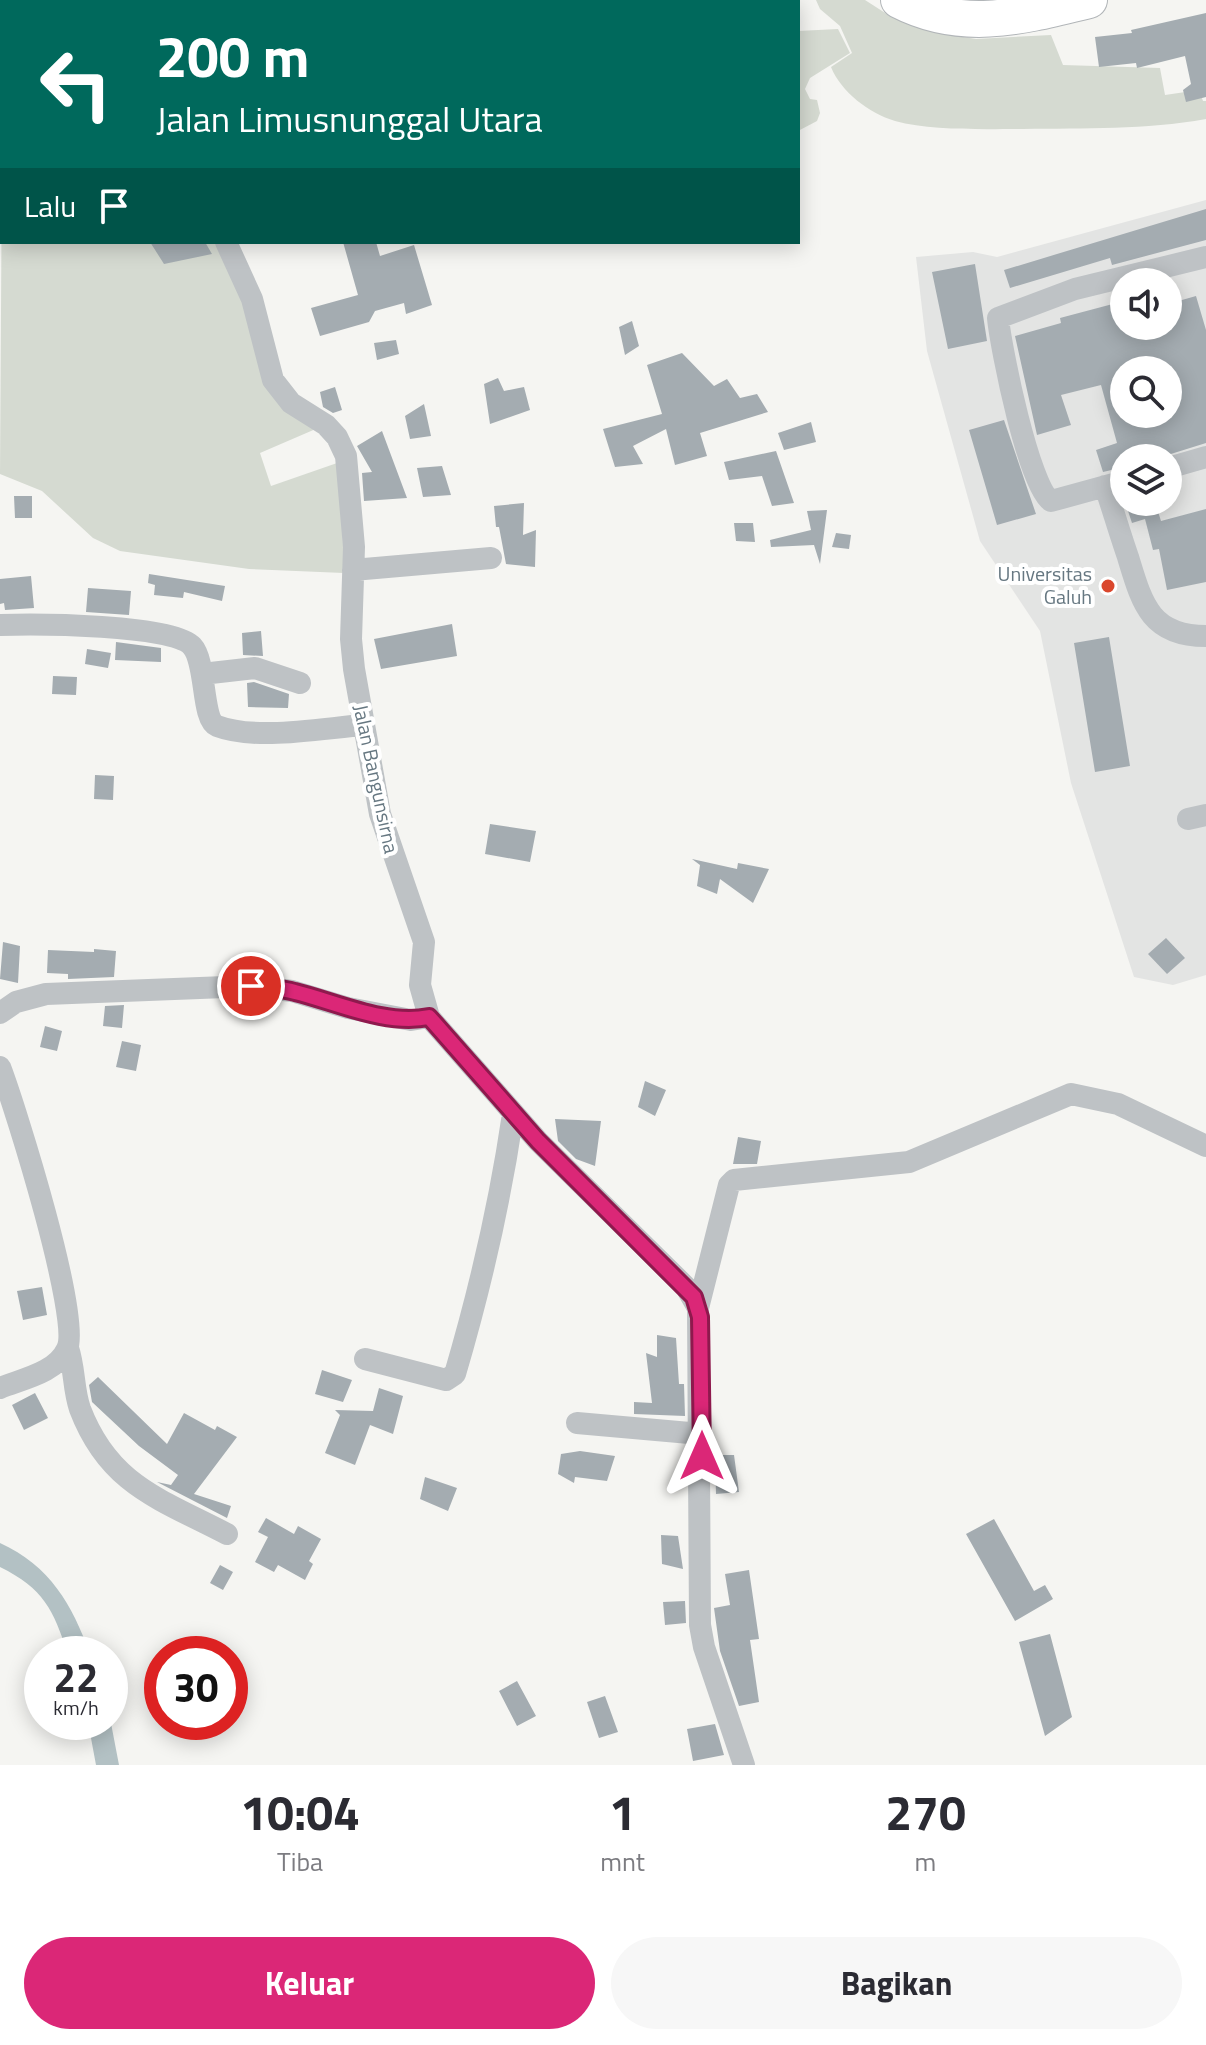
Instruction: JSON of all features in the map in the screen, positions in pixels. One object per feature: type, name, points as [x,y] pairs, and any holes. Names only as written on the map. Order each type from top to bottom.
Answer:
[{"type":"highway","points":[[899,0],[939,16],[985,21],[1011,19],[1089,0]]},
{"type":"street","name":"Jalan Bangunsirna","points":[[227,244],[252,299],[273,380],[291,403],[326,425],[337,437],[346,456],[351,478],[351,639],[384,827],[424,942],[420,985],[429,1017],[513,1114],[686,1287],[698,1308]]},
{"type":"street","points":[[1110,485],[1051,501],[1045,497],[1034,476],[1001,346],[998,318],[1075,289],[1206,257]]},
{"type":"street","points":[[1182,464],[1206,457]]},
{"type":"street","points":[[1122,516],[1142,604],[1169,629],[1191,636],[1206,636]]},
{"type":"street","points":[[353,570],[491,558]]},
{"type":"street","points":[[0,625],[143,630],[178,636],[198,653],[210,717],[218,726],[259,732],[364,725]]},
{"type":"street","points":[[202,674],[255,668],[300,683]]},
{"type":"street","points":[[0,1013],[16,1002],[46,994],[251,986],[292,991],[348,1008],[411,1020],[429,1017]]},
{"type":"street","points":[[0,1067],[17,1110],[64,1285],[70,1313],[68,1348],[79,1406],[109,1463],[134,1485],[227,1534]]},
{"type":"street","points":[[744,1765],[704,1647],[700,1625],[698,1308],[729,1185],[734,1180],[909,1162],[933,1155],[1071,1094],[1125,1107],[1206,1146]]},
{"type":"street","points":[[365,1359],[446,1380],[455,1374],[500,1199],[513,1114]]},
{"type":"street","points":[[0,1388],[50,1367],[68,1348]]},
{"type":"street","points":[[577,1423],[701,1434]]},
{"type":"shaded area","points":[[816,0],[865,0],[893,18],[938,33],[976,39],[1051,35],[1063,65],[1160,68],[1165,95],[1199,90],[1203,101],[1206,101],[1206,119],[1138,127],[1023,129],[941,128],[895,121],[875,113],[857,100],[836,76],[831,67],[852,53],[840,26],[820,9]]},
{"type":"shaded area","points":[[838,29],[850,53],[810,78],[805,89],[810,99],[817,100],[820,113],[817,121],[800,130],[800,31]]},
{"type":"shaded area","name":"Universitas Galuh","points":[[1206,200],[1206,975],[1173,985],[1134,977],[1071,783],[1040,631],[980,541],[927,351],[916,257],[973,252],[997,257]]},
{"type":"shaded area","points":[[1,244],[217,244],[249,317],[263,381],[318,428],[260,453],[271,486],[340,462],[344,573],[249,569],[120,551],[93,538],[42,491],[0,474]]},
{"type":"shaded area","points":[[0,1543],[33,1563],[57,1588],[82,1636],[61,1636],[51,1612],[37,1592],[0,1567]]},
{"type":"shaded area","points":[[91,1740],[114,1740],[119,1765],[96,1765]]},
{"type":"building","points":[[1206,13],[1206,97],[1186,102],[1183,90],[1191,84],[1185,56],[1137,68],[1136,63],[1099,67],[1095,37],[1132,33],[1131,30]]},
{"type":"building","points":[[1206,209],[1206,240],[1112,265],[1110,258],[1010,288],[1004,270]]},
{"type":"building","points":[[151,244],[206,244],[212,254],[164,264]]},
{"type":"building","points":[[344,244],[377,244],[380,256],[414,245],[432,305],[406,314],[404,303],[375,311],[369,322],[320,336],[311,308],[358,295]]},
{"type":"building","points":[[975,264],[987,341],[948,349],[932,272]]},
{"type":"building","points":[[1196,296],[1206,330],[1206,443],[1182,450],[1182,444],[1114,444],[1117,443],[1113,428],[1182,428],[1182,356],[1110,356],[1110,418],[1101,385],[1061,395],[1071,425],[1037,435],[1015,336],[1061,323],[1060,318],[1110,305],[1110,340],[1182,340],[1182,300]]},
{"type":"building","points":[[632,321],[639,346],[625,355],[619,327]]},
{"type":"building","points":[[396,340],[399,354],[377,360],[374,343]]},
{"type":"building","points":[[682,353],[714,386],[727,379],[740,398],[757,394],[768,412],[700,433],[707,456],[675,465],[666,429],[633,446],[643,464],[615,467],[603,429],[662,414],[647,365]]},
{"type":"building","points":[[498,378],[504,391],[524,387],[530,410],[490,424],[484,384]]},
{"type":"building","points":[[335,387],[342,410],[333,413],[323,407],[320,392]]},
{"type":"building","points":[[424,404],[431,436],[410,439],[405,416]]},
{"type":"building","points":[[1004,420],[1036,514],[997,525],[969,430]]},
{"type":"building","points":[[811,422],[816,442],[784,450],[778,433]]},
{"type":"building","points":[[382,431],[407,498],[364,501],[362,473],[372,472],[357,446]]},
{"type":"building","points":[[1110,445],[1110,470],[1103,472],[1096,450]]},
{"type":"building","points":[[776,451],[794,503],[772,506],[762,476],[729,480],[724,462]]},
{"type":"building","points":[[442,466],[451,495],[423,497],[417,468]]},
{"type":"building","points":[[14,496],[32,496],[32,518],[15,518]]},
{"type":"building","points":[[524,503],[523,535],[536,530],[535,567],[506,564],[499,527],[496,527],[494,506]]},
{"type":"building","points":[[1206,509],[1206,582],[1167,590],[1159,549],[1153,550],[1145,519],[1132,523],[1130,516],[1159,516],[1161,521]]},
{"type":"building","points":[[827,510],[820,564],[814,545],[771,547],[770,540],[811,530],[807,511]]},
{"type":"building","points":[[734,523],[753,523],[755,542],[736,541]]},
{"type":"building","points":[[836,533],[851,535],[849,549],[832,547]]},
{"type":"building","points":[[149,574],[225,586],[222,601],[184,592],[183,598],[154,595],[155,585],[148,583]]},
{"type":"building","points":[[31,576],[34,608],[5,610],[4,603],[0,604],[0,579]]},
{"type":"building","points":[[88,588],[131,591],[129,615],[86,612]]},
{"type":"building","points":[[452,624],[457,656],[381,669],[374,639]]},
{"type":"building","points":[[261,631],[263,656],[243,655],[242,633]]},
{"type":"building","points":[[1109,637],[1130,766],[1095,772],[1074,643]]},
{"type":"building","points":[[116,642],[161,648],[161,662],[115,660]]},
{"type":"building","points":[[87,649],[111,653],[108,668],[85,664]]},
{"type":"building","points":[[53,676],[77,677],[76,695],[52,694]]},
{"type":"building","points":[[254,682],[289,694],[288,708],[248,707],[247,683]]},
{"type":"building","points":[[95,775],[114,776],[113,800],[94,799]]},
{"type":"building","points":[[490,824],[536,831],[530,862],[485,854]]},
{"type":"building","points":[[692,859],[737,869],[738,863],[769,869],[753,903],[720,879],[717,894],[697,886],[700,865]]},
{"type":"building","points":[[1166,938],[1185,958],[1167,974],[1148,954]]},
{"type":"building","points":[[3,942],[20,946],[18,983],[0,979]]},
{"type":"building","points":[[94,949],[116,951],[114,977],[68,979],[68,974],[47,973],[48,950],[94,952]]},
{"type":"building","points":[[124,1005],[122,1028],[103,1026],[105,1006]]},
{"type":"building","points":[[45,1026],[62,1031],[57,1051],[40,1047]]},
{"type":"building","points":[[122,1041],[141,1045],[136,1071],[116,1067]]},
{"type":"building","points":[[645,1081],[666,1090],[655,1116],[638,1107]]},
{"type":"building","points":[[555,1119],[601,1121],[595,1166],[576,1159],[558,1141]]},
{"type":"building","points":[[738,1137],[761,1141],[757,1164],[733,1164]]},
{"type":"building","points":[[42,1287],[47,1315],[23,1320],[17,1291]]},
{"type":"building","points":[[657,1335],[676,1338],[679,1384],[684,1384],[685,1416],[634,1414],[634,1402],[652,1403],[646,1353],[657,1357]]},
{"type":"building","points":[[322,1370],[352,1380],[343,1402],[315,1394]]},
{"type":"building","points":[[98,1377],[167,1444],[184,1413],[215,1430],[217,1426],[237,1437],[194,1494],[231,1506],[227,1518],[157,1482],[171,1485],[178,1475],[139,1446],[92,1402],[89,1385]]},
{"type":"building","points":[[379,1388],[403,1396],[393,1434],[370,1425],[355,1465],[325,1453],[340,1415],[335,1410],[373,1411]]},
{"type":"building","points":[[35,1393],[48,1418],[24,1430],[12,1405]]},
{"type":"building","points":[[580,1451],[615,1456],[607,1481],[575,1477],[574,1483],[558,1474],[561,1454]]},
{"type":"building","points":[[715,1455],[734,1455],[739,1492],[716,1494]]},
{"type":"building","points":[[425,1477],[457,1488],[448,1511],[420,1499]]},
{"type":"building","points":[[266,1518],[294,1534],[298,1526],[321,1539],[309,1561],[313,1564],[305,1580],[278,1565],[274,1572],[255,1562],[268,1537],[258,1532]]},
{"type":"building","points":[[994,1519],[1034,1591],[1045,1585],[1053,1599],[1015,1621],[966,1534]]},
{"type":"building","points":[[661,1535],[678,1536],[683,1569],[662,1564]]},
{"type":"building","points":[[220,1565],[233,1572],[223,1590],[210,1583]]},
{"type":"building","points":[[749,1570],[759,1639],[750,1640],[759,1702],[739,1706],[720,1651],[714,1608],[730,1605],[725,1574]]},
{"type":"building","points":[[685,1601],[686,1623],[665,1625],[663,1602]]},
{"type":"building","points":[[1050,1634],[1072,1717],[1045,1736],[1019,1642]]},
{"type":"building","points":[[517,1681],[536,1716],[517,1726],[499,1691]]},
{"type":"building","points":[[605,1696],[618,1732],[599,1738],[587,1702]]},
{"type":"building","points":[[715,1724],[724,1755],[693,1761],[687,1729]]},
{"type":"place","name":"Universitas Galuh","points":[[1108,586]]},
{"type":"route","points":[[251,986],[292,991],[348,1008],[411,1020],[429,1017],[538,1141],[694,1297],[700,1317],[702,1456]]}]
